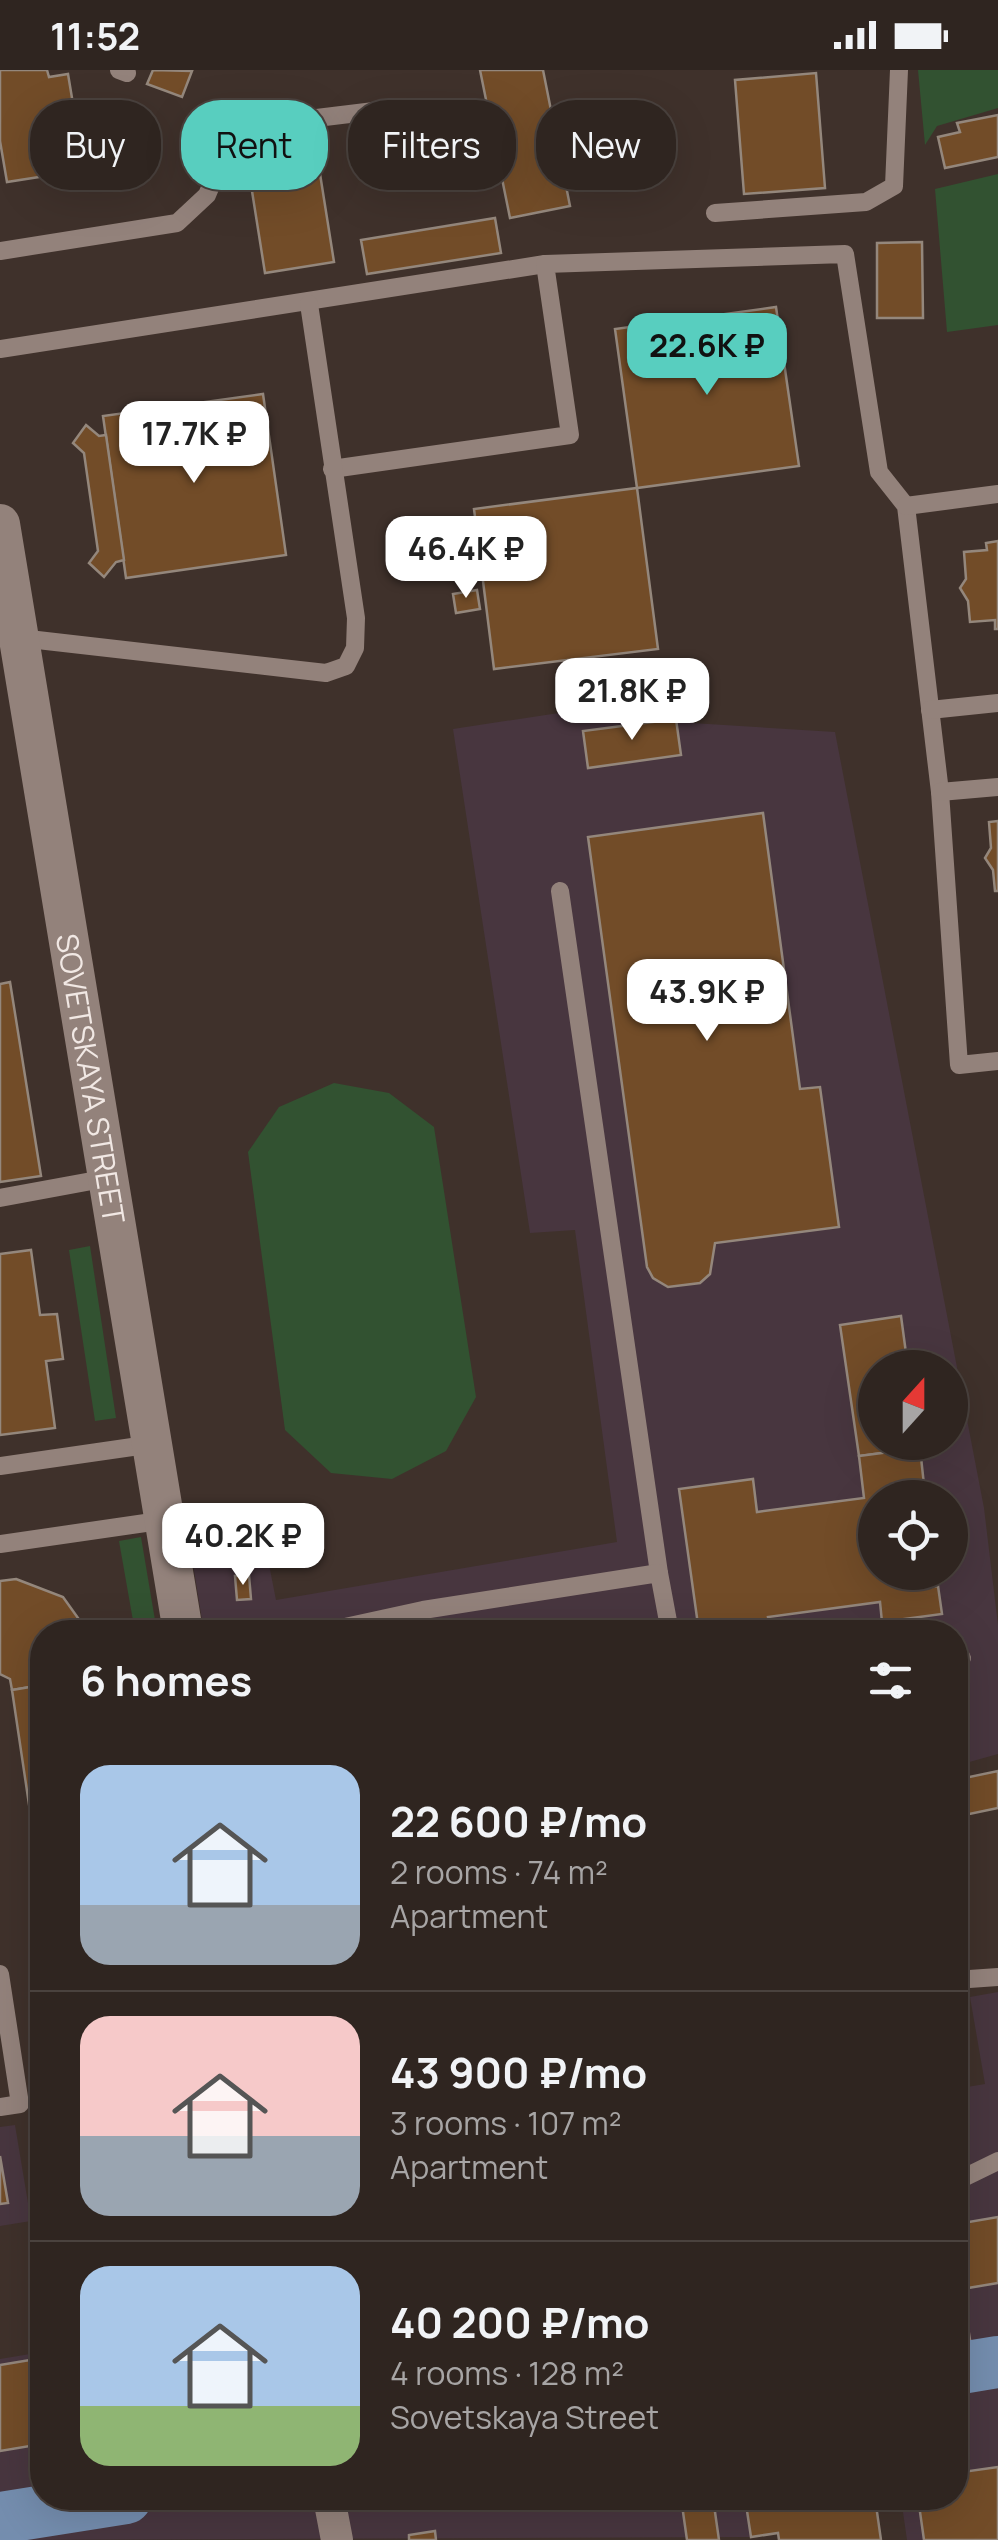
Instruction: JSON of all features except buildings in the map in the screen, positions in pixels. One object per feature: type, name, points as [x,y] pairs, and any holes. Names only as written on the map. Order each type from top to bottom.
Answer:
[{"type":"main road","points":[[0,2518],[50,2510]]},
{"type":"street","name":"SOVETSKAYA STREET","points":[[1,540],[180,1620]]},
{"type":"street","points":[[331,2510],[336,2540]]},
{"type":"lane","points":[[716,213],[866,202],[894,186],[899,70]]},
{"type":"lane","points":[[0,251],[176,223],[207,195],[236,128],[348,114]]},
{"type":"lane","points":[[0,349],[310,304],[546,264],[845,254],[879,472],[906,506],[940,792],[960,1065],[998,1061]]},
{"type":"lane","points":[[332,469],[570,435],[546,264]]},
{"type":"lane","points":[[19,638],[326,673],[346,666],[355,648],[356,618],[310,304]]},
{"type":"lane","points":[[906,506],[998,494]]},
{"type":"lane","points":[[930,710],[998,703]]},
{"type":"lane","points":[[940,792],[998,786]]},
{"type":"lane","points":[[560,891],[668,1620]]},
{"type":"lane","points":[[0,1198],[109,1178]]},
{"type":"lane","points":[[0,1466],[154,1444]]},
{"type":"lane","points":[[0,1544],[166,1520]]},
{"type":"lane","points":[[377,1620],[658,1572]]},
{"type":"lane","points":[[0,1974],[20,2104],[0,2107]]},
{"type":"lane","points":[[968,1979],[998,1977]]},
{"type":"lane","points":[[968,2176],[998,2161]]},
{"type":"shaded area","points":[[657,698],[660,721],[835,732],[954,1350],[858,1350],[858,1460],[968,1460],[968,1425],[984,1508],[998,1625],[998,1754],[968,1762],[968,1620],[202,1620],[192,1558],[265,1544],[276,1600],[617,1542],[575,1230],[530,1233],[453,729]]},
{"type":"shaded area","points":[[998,1992],[998,2540],[907,2540],[903,2510],[968,2510],[968,2087],[985,2084],[970,1997]]},
{"type":"shaded area","points":[[15,2125],[30,2221],[0,2226],[0,2127]]},
{"type":"shaded area","points":[[30,2354],[30,2510],[747,2510],[751,2537],[0,2540],[0,2359]]},
{"type":"green space","points":[[918,70],[998,70],[998,108],[937,126],[925,145]]},
{"type":"green space","points":[[998,174],[998,325],[947,332],[935,189]]},
{"type":"green space","points":[[334,1083],[389,1093],[434,1127],[476,1397],[446,1451],[392,1479],[331,1473],[285,1430],[248,1152],[279,1107]]},
{"type":"green space","points":[[90,1246],[116,1418],[95,1421],[69,1250]]},
{"type":"green space","points":[[141,1537],[155,1620],[133,1620],[119,1541]]}]
